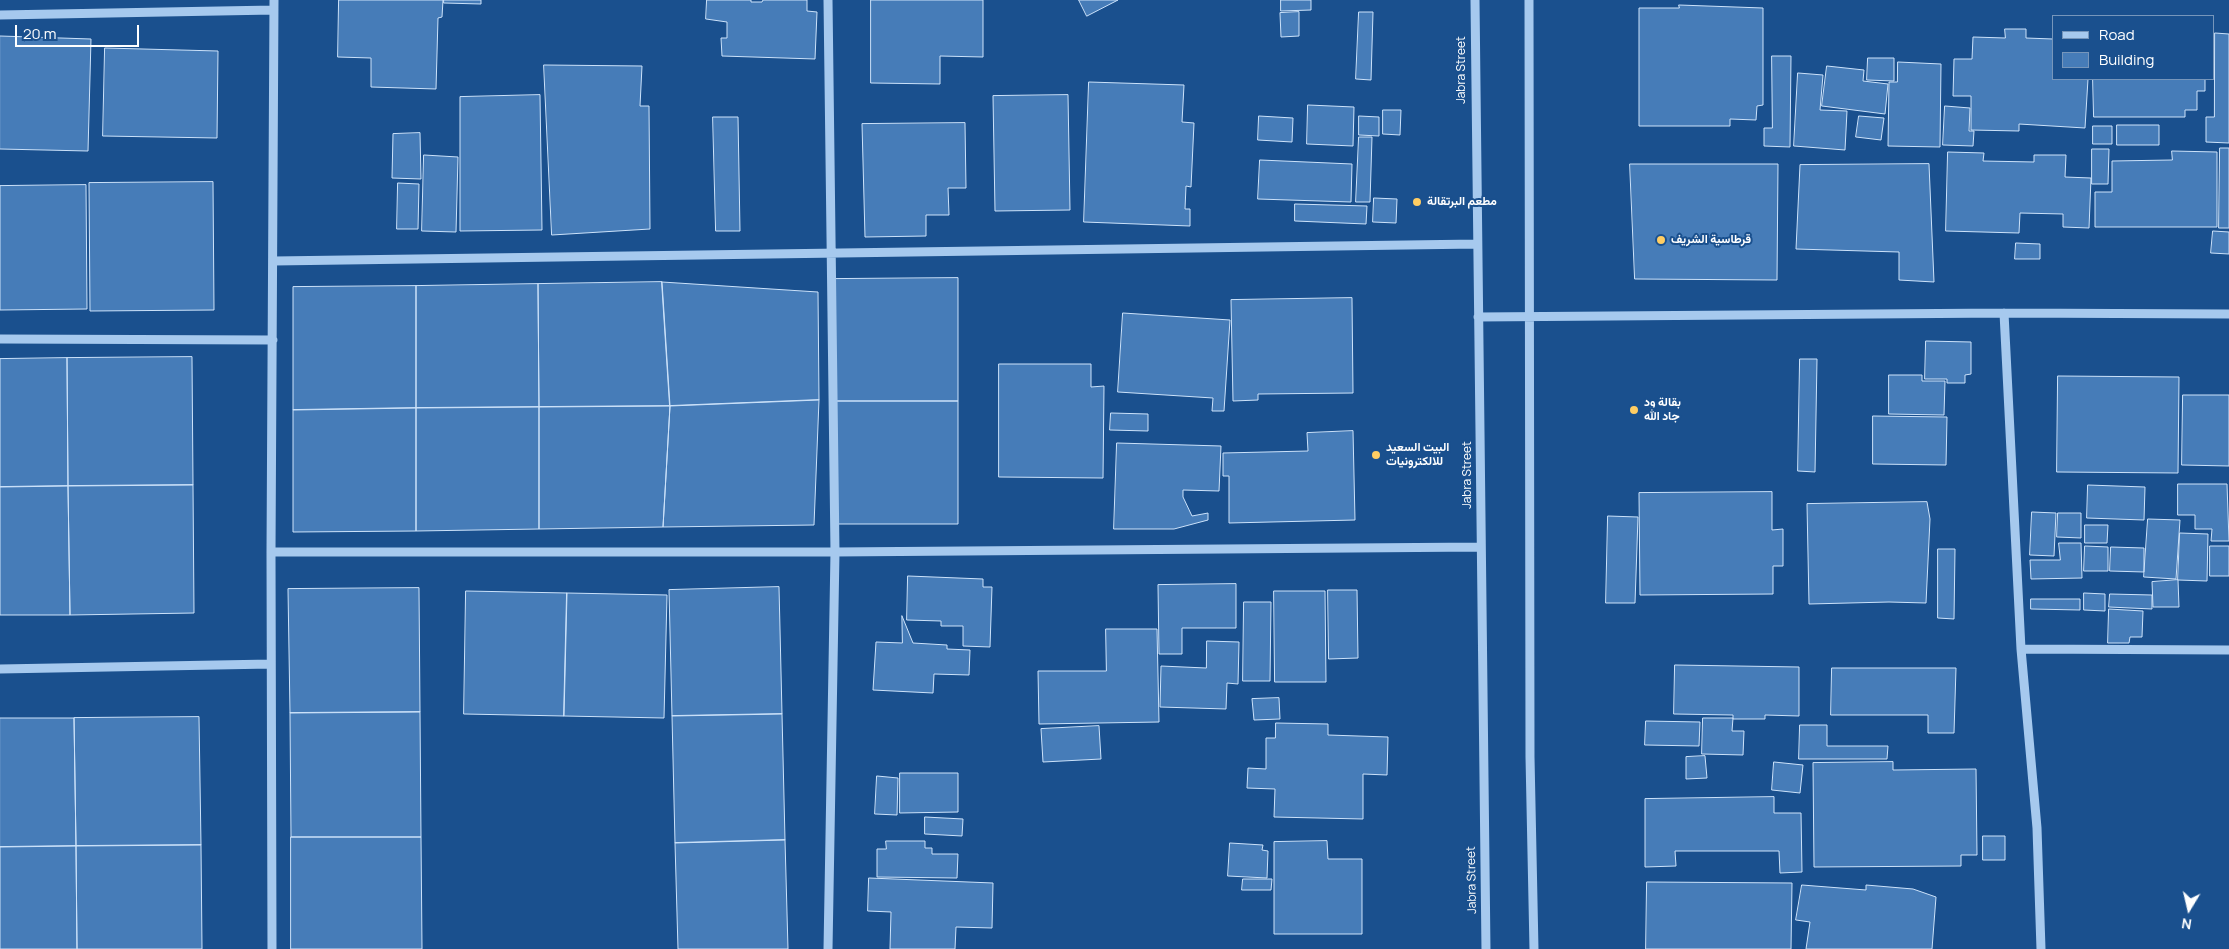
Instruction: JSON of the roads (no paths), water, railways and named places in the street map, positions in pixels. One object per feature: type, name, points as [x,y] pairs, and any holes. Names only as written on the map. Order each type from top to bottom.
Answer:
[{"type":"street","points":[[828,0],[835,552],[828,949]]},
{"type":"street","name":"Jabra Street","points":[[1474,0],[1486,949]]},
{"type":"street","points":[[1528,0],[1528,316],[1534,949]]},
{"type":"street","points":[[0,15],[274,5],[271,552],[272,949]]},
{"type":"street","points":[[274,261],[1476,244]]},
{"type":"street","points":[[2004,313],[2021,649],[2037,828],[2041,949]]},
{"type":"street","points":[[1478,317],[2004,313],[2229,314]]},
{"type":"street","points":[[0,339],[273,340]]},
{"type":"street","points":[[271,552],[835,552],[1481,548]]},
{"type":"street","points":[[2021,649],[2229,650]]},
{"type":"street","points":[[0,669],[271,664]]},
{"type":"place","name":"مطعم البرتقالة","points":[[1417,202]]},
{"type":"place","name":"قرطاسية الشريف","points":[[1661,240]]},
{"type":"place","name":"بقالة ود جاد الله","points":[[1634,410]]},
{"type":"place","name":"البيت السعيد للالكترونيات","points":[[1376,455]]}]
